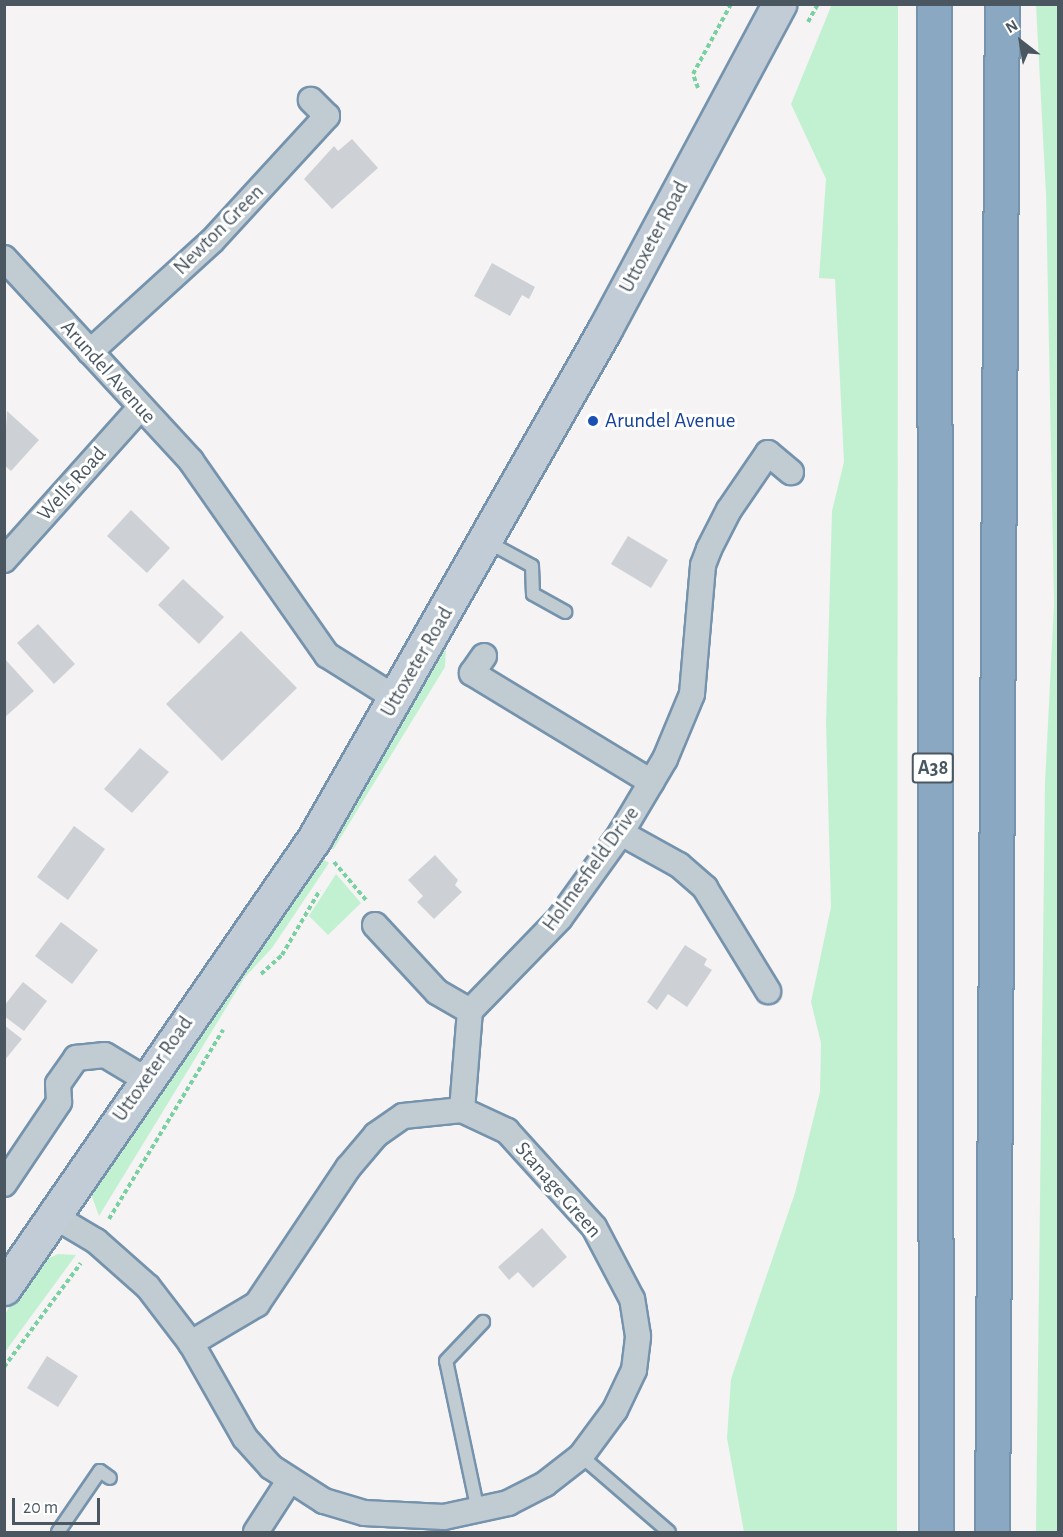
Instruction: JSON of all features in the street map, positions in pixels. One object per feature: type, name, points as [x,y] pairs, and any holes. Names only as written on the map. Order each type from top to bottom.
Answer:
[{"type":"highway","name":"A38","points":[[934,4],[936,1533]]},
{"type":"highway","points":[[992,1533],[1002,4]]},
{"type":"main road","name":"Uttoxeter Road","points":[[4,1288],[145,1079],[314,839],[397,699],[605,329],[779,4]]},
{"type":"street","name":"Newton Green","points":[[90,352],[212,241],[327,116],[311,100]]},
{"type":"street","name":"Arundel Avenue","points":[[4,258],[191,461],[327,655],[397,699]]},
{"type":"street","name":"Wells Road","points":[[4,560],[140,408]]},
{"type":"street","name":"Holmesfield Drive","points":[[470,1011],[560,918],[621,833],[681,726],[692,694],[703,565],[709,549],[729,510],[768,453],[791,472]]},
{"type":"street","name":"Holmesfield Drive","points":[[484,656],[472,673],[651,782]]},
{"type":"street","points":[[621,833],[679,865],[705,888],[768,991]]},
{"type":"street","points":[[192,1343],[257,1304],[348,1168],[376,1134],[403,1116],[462,1110],[470,1011],[437,992],[375,925]]},
{"type":"street","points":[[4,1184],[59,1102],[58,1084],[76,1058],[105,1055],[145,1079]]},
{"type":"street","name":"Stanage Green","points":[[52,1215],[96,1241],[148,1287],[192,1343],[245,1438],[289,1481],[324,1501],[364,1513],[424,1518],[478,1511],[524,1496],[581,1456],[615,1410],[634,1370],[638,1336],[632,1299],[594,1227],[563,1190],[507,1131],[462,1110]]},
{"type":"street","points":[[256,1533],[289,1481]]},
{"type":"lane","points":[[485,540],[532,566],[532,594],[565,612]]},
{"type":"lane","points":[[478,1511],[446,1361],[483,1322]]},
{"type":"lane","points":[[581,1456],[669,1533]]},
{"type":"lane","points":[[58,1533],[99,1471],[110,1478]]},
{"type":"path","points":[[693,74],[731,4]]},
{"type":"path","points":[[813,4],[818,4]]},
{"type":"path","points":[[314,839],[373,908],[375,925]]},
{"type":"path","points":[[329,874],[335,864]]},
{"type":"path","points":[[255,980],[282,955],[323,884]]},
{"type":"path","points":[[4,1367],[96,1241],[230,1020]]},
{"type":"green space","points":[[832,4],[898,5],[897,1532],[744,1532],[727,1438],[731,1379],[795,1193],[820,1092],[821,1043],[811,1002],[831,907],[826,724],[832,511],[844,462],[835,279],[819,278],[826,179],[791,104]]},
{"type":"green space","points":[[1036,5],[1058,5],[1058,1532],[1036,1532],[1045,783],[1054,604],[1046,194]]},
{"type":"green space","points":[[446,648],[445,667],[333,850],[327,839]]},
{"type":"green space","points":[[318,856],[329,863],[272,948],[245,977],[99,1216],[91,1194],[101,1166]]},
{"type":"green space","points":[[336,874],[361,903],[328,935],[309,916]]},
{"type":"green space","points":[[58,1254],[76,1255],[5,1352],[5,1314],[38,1263]]},
{"type":"building","points":[[352,139],[378,168],[332,209],[304,179],[334,146],[338,151]]},
{"type":"building","points":[[492,263],[535,287],[529,299],[522,295],[510,316],[474,296]]},
{"type":"building","points":[[7,411],[39,440],[11,471],[4,465]]},
{"type":"building","points":[[131,510],[170,548],[147,573],[107,536]]},
{"type":"building","points":[[628,536],[668,560],[651,588],[611,564]]},
{"type":"building","points":[[183,579],[224,617],[199,644],[158,605]]},
{"type":"building","points":[[38,624],[75,664],[54,684],[17,643]]},
{"type":"building","points":[[241,631],[297,688],[222,761],[166,704]]},
{"type":"building","points":[[4,658],[34,691],[4,718]]},
{"type":"building","points":[[140,748],[169,772],[132,813],[104,789]]},
{"type":"building","points":[[74,826],[105,849],[68,900],[37,877]]},
{"type":"building","points":[[435,855],[458,880],[455,885],[462,892],[434,919],[417,902],[423,896],[408,880]]},
{"type":"building","points":[[61,922],[98,950],[72,984],[35,956]]},
{"type":"building","points":[[685,945],[707,959],[704,965],[712,970],[687,1007],[668,994],[657,1010],[647,1002]]},
{"type":"building","points":[[23,982],[47,1001],[24,1031],[4,1016],[4,1006]]},
{"type":"building","points":[[4,1025],[22,1039],[4,1061]]},
{"type":"building","points":[[542,1228],[567,1257],[533,1288],[518,1272],[509,1280],[498,1267]]},
{"type":"building","points":[[47,1356],[78,1376],[58,1407],[27,1388]]},
{"type":"place","name":"Arundel Avenue","points":[[593,421]]}]
